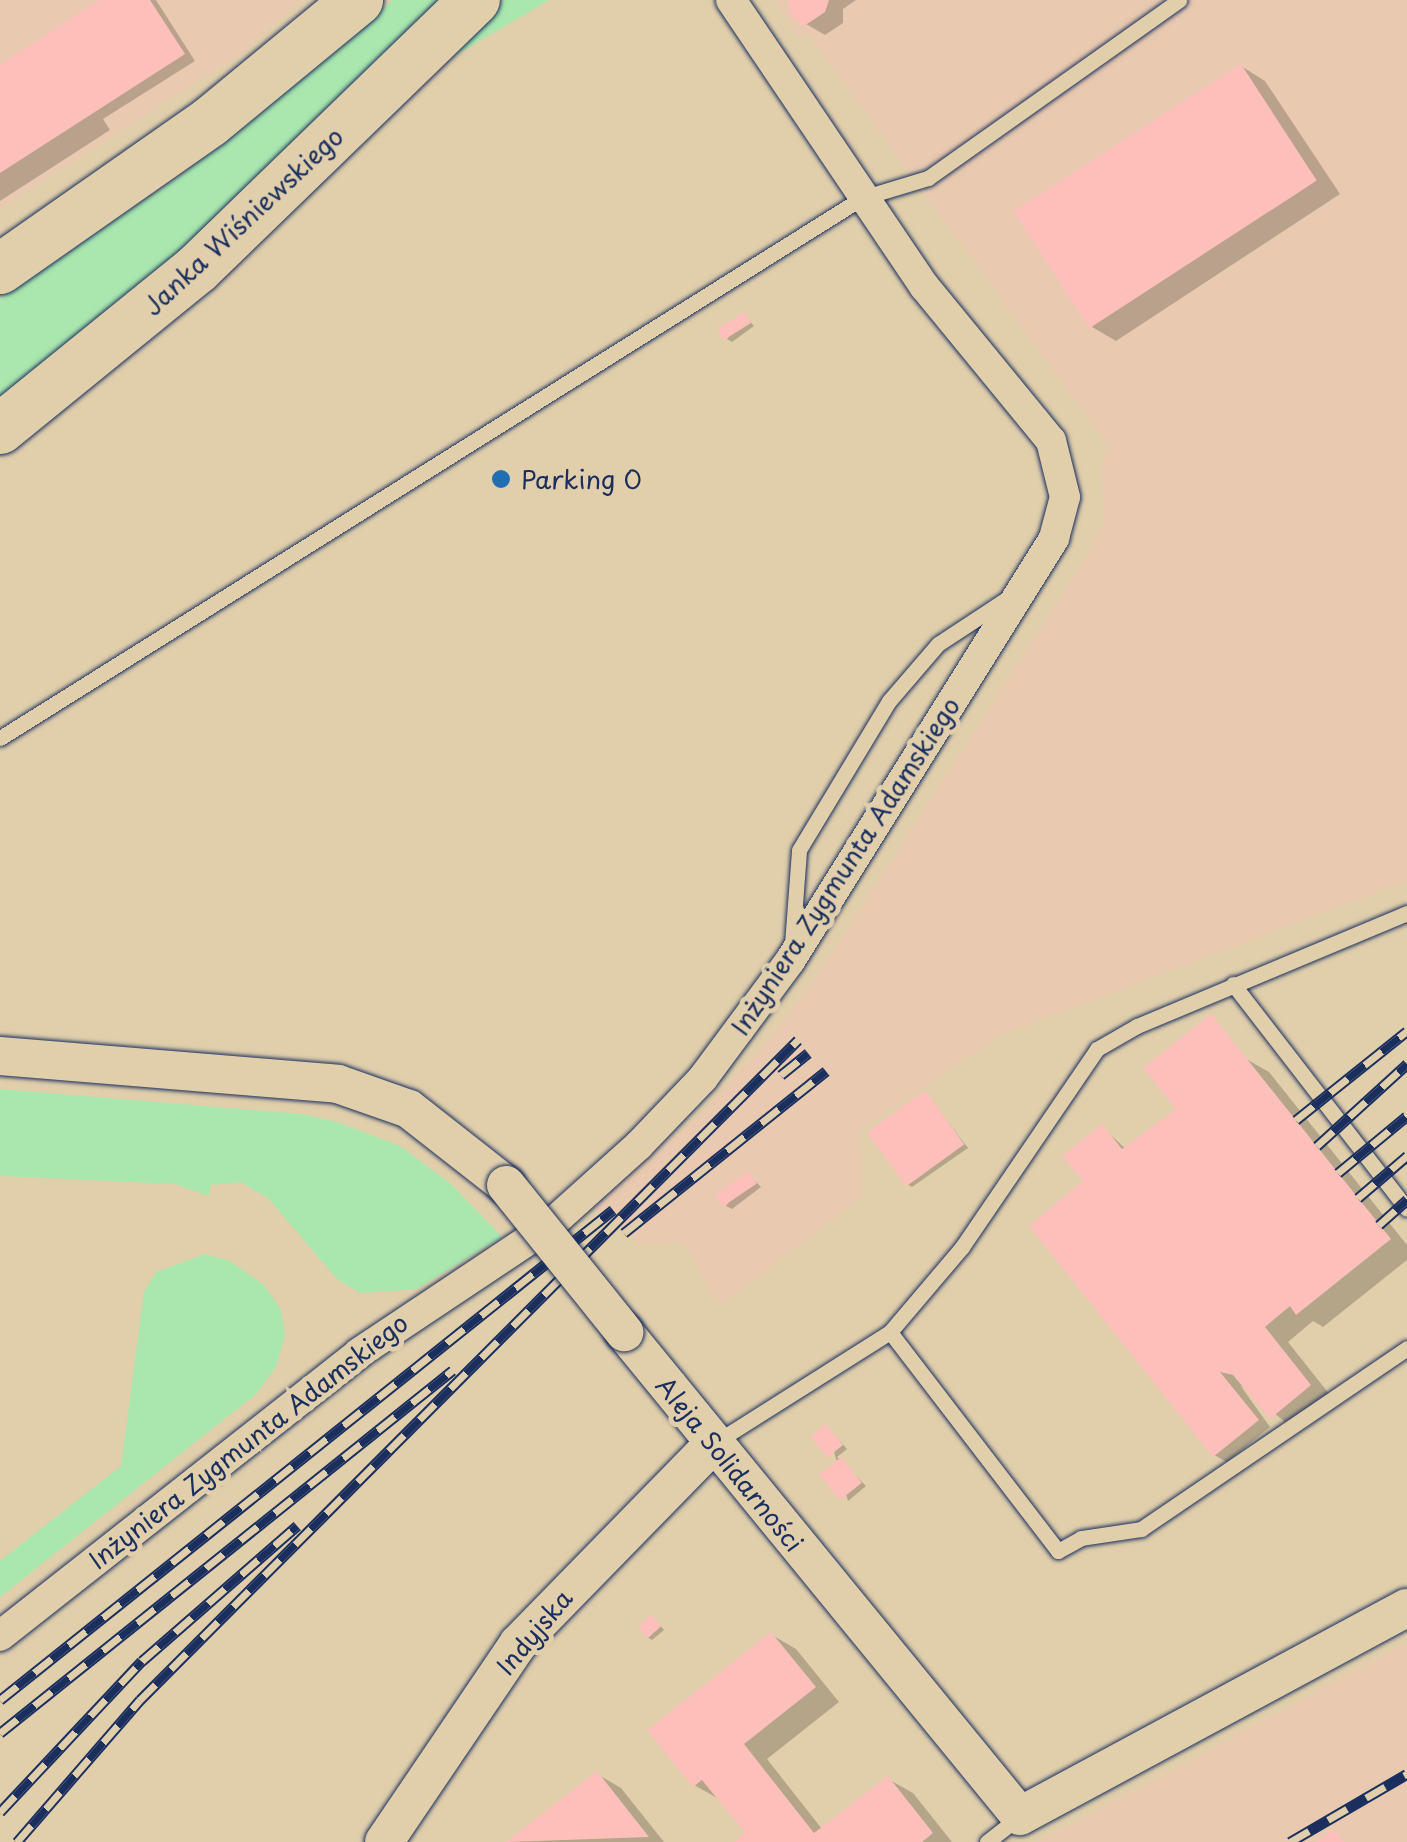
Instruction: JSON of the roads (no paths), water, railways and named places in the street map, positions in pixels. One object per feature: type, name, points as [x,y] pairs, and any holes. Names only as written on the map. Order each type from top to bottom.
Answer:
[{"type":"highway","points":[[0,269],[210,122],[358,0]]},
{"type":"highway","name":"Janka Wiśniewskiego","points":[[0,429],[197,269],[475,0]]},
{"type":"street","name":"Inżyniera Zygmunta Adamskiego","points":[[0,1636],[359,1353],[492,1268],[606,1179],[703,1078],[790,961],[1024,588],[1061,519],[1064,497],[1051,441],[924,286],[731,0]]},
{"type":"street","name":"Aleja Solidarności","points":[[0,1056],[338,1084],[409,1109],[506,1185],[712,1444],[1020,1816]]},
{"type":"street","name":"Indyjska","points":[[384,1842],[518,1644],[712,1444]]},
{"type":"street","points":[[1020,1816],[1407,1608]]},
{"type":"lane","points":[[0,738],[862,198],[928,178],[1180,0]]},
{"type":"lane","points":[[790,961],[799,850],[889,702],[938,644],[1024,588]]},
{"type":"lane","points":[[712,1444],[788,1402],[890,1332],[962,1248],[1097,1050],[1233,984],[1407,913]]},
{"type":"lane","points":[[1233,984],[1407,1209]]},
{"type":"lane","points":[[890,1332],[1058,1551],[1081,1538],[1141,1529],[1407,1348]]},
{"type":"lane","points":[[987,1842],[1020,1816]]},
{"type":"railway","points":[[1296,1120],[1407,1031]]},
{"type":"railway","points":[[17,1842],[140,1700],[798,1040]]},
{"type":"railway","points":[[781,1075],[808,1053]]},
{"type":"railway","points":[[1317,1146],[1407,1064]]},
{"type":"railway","points":[[624,1233],[826,1071]]},
{"type":"railway","points":[[1338,1173],[1407,1116]]},
{"type":"railway","points":[[1358,1198],[1407,1156]]},
{"type":"railway","points":[[1379,1225],[1407,1200]]},
{"type":"railway","points":[[0,1700],[613,1210]]},
{"type":"railway","points":[[0,1733],[453,1370]]},
{"type":"railway","points":[[0,1812],[142,1661],[297,1526]]},
{"type":"railway","points":[[1290,1842],[1407,1774]]},
{"type":"place","name":"Parking 0","points":[[501,479]]}]
